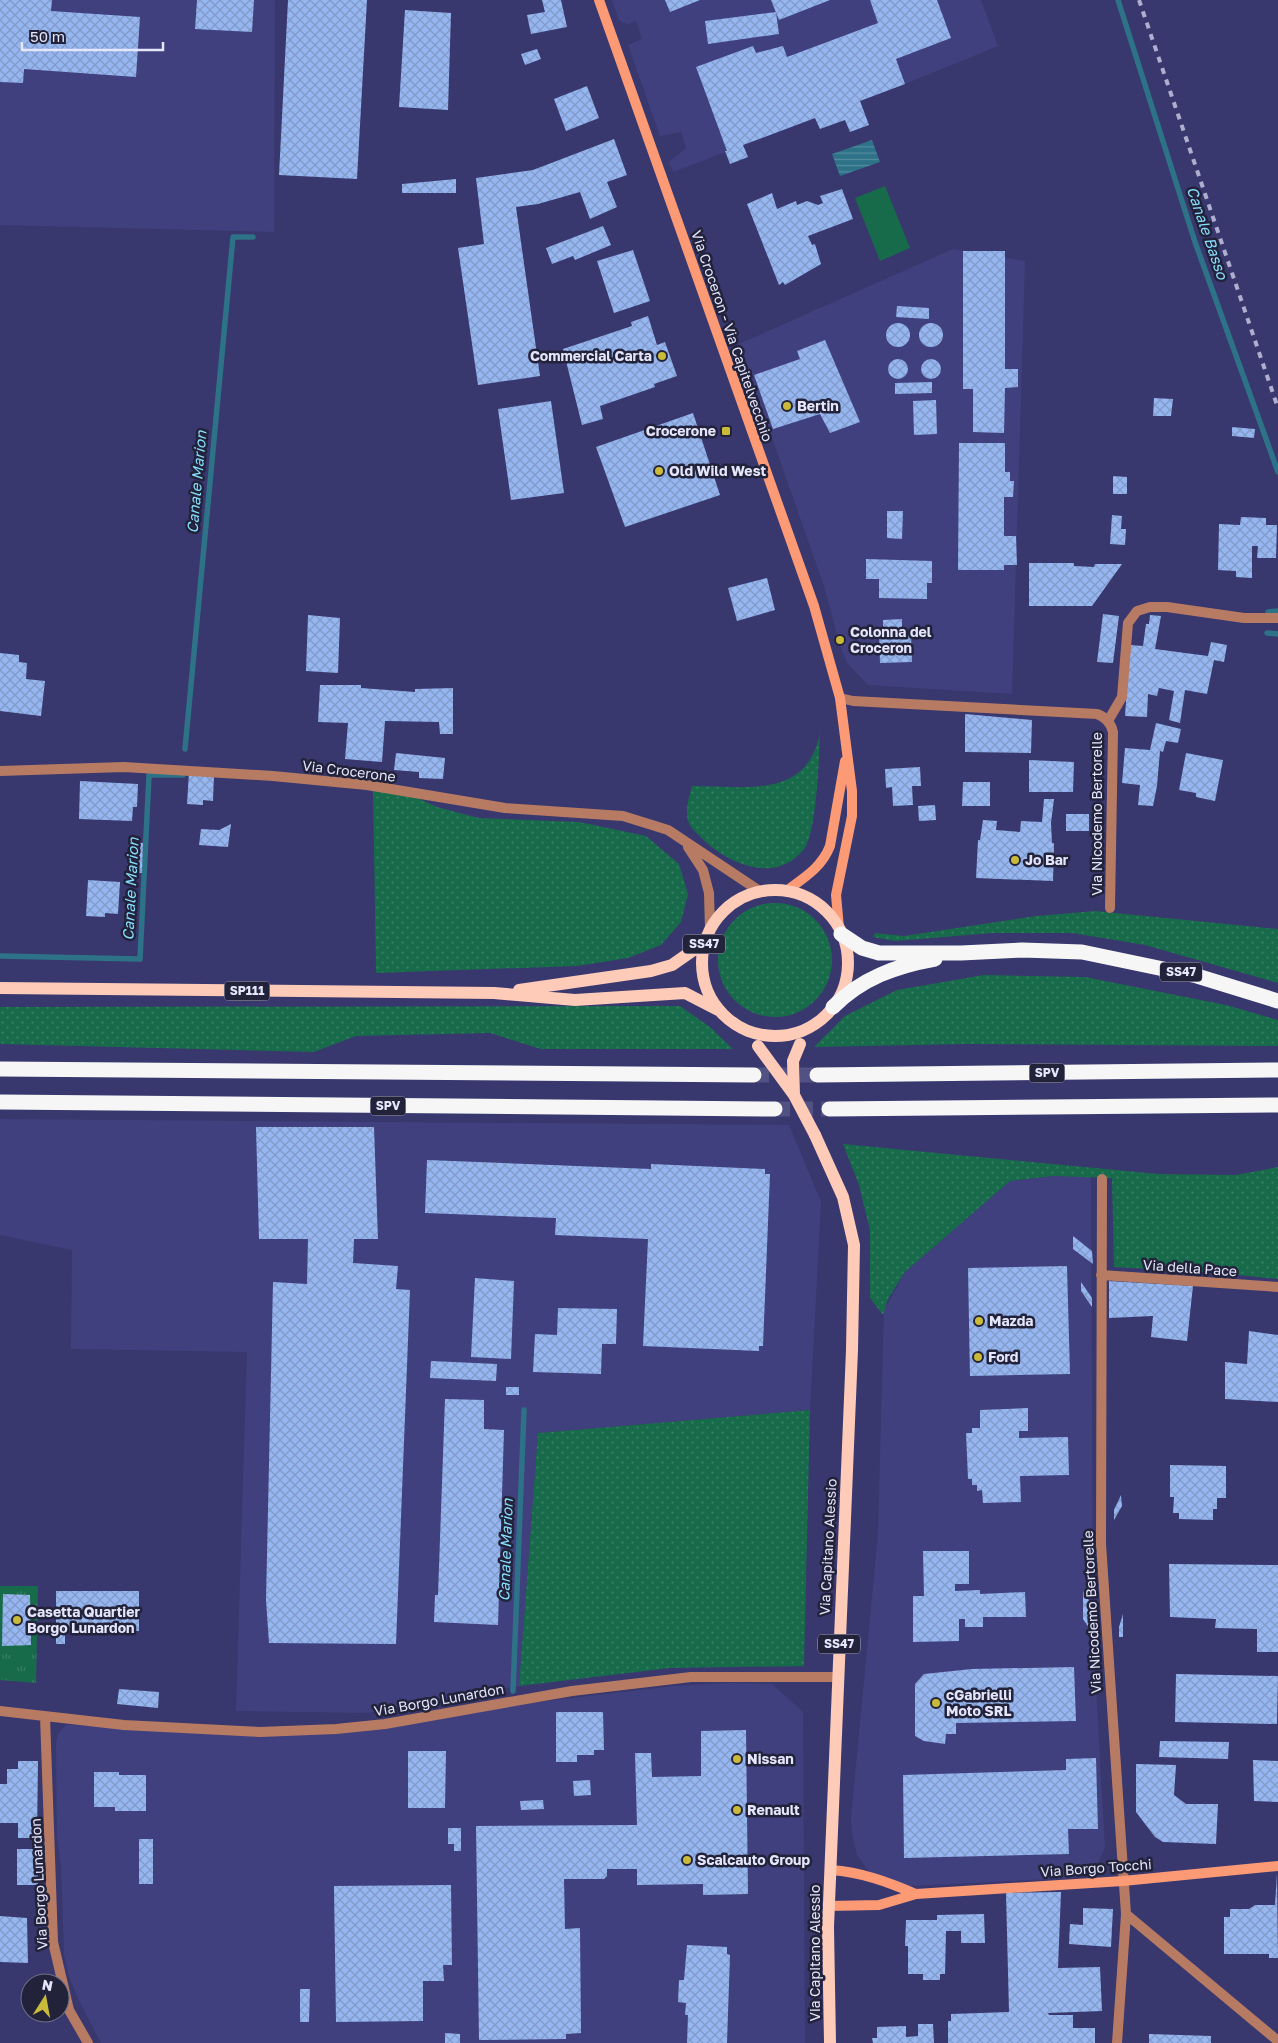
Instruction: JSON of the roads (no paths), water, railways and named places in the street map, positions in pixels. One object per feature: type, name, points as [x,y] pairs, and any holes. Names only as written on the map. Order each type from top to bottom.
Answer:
[{"type":"highway","name":"SS47","points":[[840,931],[862,948],[879,953],[961,953],[1022,950],[1082,952],[1197,976],[1278,1001]]},
{"type":"highway","name":"SS47","points":[[833,1007],[852,989],[880,974],[911,963],[961,953]]},
{"type":"highway","points":[[0,1068],[754,1075]]},
{"type":"highway","name":"SPV","points":[[817,1075],[1278,1070]]},
{"type":"highway","name":"SPV","points":[[0,1102],[775,1109]]},
{"type":"highway","points":[[829,1109],[1278,1105]]},
{"type":"main road","name":"Via Croceron - Via Capitelvecchio","points":[[598,0],[814,606],[840,698],[846,755]]},
{"type":"main road","points":[[786,892],[819,866],[826,856],[830,846],[846,755]]},
{"type":"main road","points":[[840,931],[836,895],[852,816],[852,791],[846,755]]},
{"type":"main road","name":"SS47","points":[[761,892],[786,892],[802,896],[817,904],[829,915],[840,931],[847,952],[847,972],[843,990],[833,1007],[813,1026],[792,1034],[777,1036],[747,1031],[732,1022],[718,1010],[706,989],[702,966],[705,942],[719,916],[731,905],[745,897],[761,892]]},
{"type":"main road","name":"SP111","points":[[494,993],[651,971],[672,965],[705,942]]},
{"type":"main road","name":"SP111","points":[[0,988],[494,993],[575,1000],[684,994],[718,1010]]},
{"type":"main road","name":"Via Capitano Alessio","points":[[794,1095],[793,1061],[800,1044],[813,1026]]},
{"type":"main road","name":"Via Capitano Alessio","points":[[747,1031],[794,1095],[815,1135],[843,1197],[854,1245],[852,1350],[829,1906],[830,2043]]},
{"type":"main road","name":"Via Borgo Tocchi","points":[[829,1906],[879,1905],[916,1894],[1123,1881],[1278,1866]]},
{"type":"main road","name":"Via Borgo Tocchi","points":[[831,1870],[859,1874],[916,1894]]},
{"type":"street","points":[[840,698],[854,701],[1097,714],[1108,721],[1122,697],[1128,623],[1137,611],[1150,607],[1167,607],[1244,618],[1278,618]]},
{"type":"street","name":"Via Nicodemo Bertorelle","points":[[1108,721],[1113,732],[1110,908]]},
{"type":"street","name":"Via Crocerone","points":[[0,771],[124,767],[367,785],[506,808],[623,816],[668,830],[686,844],[761,892]]},
{"type":"street","name":"Via Crocerone","points":[[686,844],[703,870],[708,893],[710,930]]},
{"type":"street","name":"Via Nicodemo Bertorelle","points":[[1102,1179],[1101,1544],[1126,1914],[1117,2043]]},
{"type":"street","name":"Via della Pace","points":[[1101,1275],[1278,1287]]},
{"type":"street","name":"Via Borgo Lunardon","points":[[0,1711],[124,1725],[260,1732],[336,1730],[385,1724],[572,1691],[691,1677],[837,1677]]},
{"type":"street","name":"Via Borgo Lunardon","points":[[45,1716],[53,1942],[69,2010],[88,2043]]},
{"type":"street","points":[[1126,1914],[1278,2041]]},
{"type":"water","points":[[872,140],[880,162],[840,176],[832,154]]},
{"type":"waterway","name":"Canale Basso","points":[[1118,0],[1195,242],[1278,472]]},
{"type":"waterway","name":"Canale Marion","points":[[185,749],[233,237],[253,237]]},
{"type":"waterway","name":"Canale Basso","points":[[1268,612],[1278,611]]},
{"type":"waterway","name":"Canale Basso","points":[[1267,633],[1278,634]]},
{"type":"waterway","name":"Canale Marion","points":[[0,956],[140,959],[149,775],[183,775]]},
{"type":"waterway","name":"Canale Marion","points":[[513,1691],[524,1410]]},
{"type":"tunnel","points":[[754,1075],[817,1075]]},
{"type":"tunnel","points":[[775,1109],[829,1109]]},
{"type":"railway","points":[[1139,0],[1278,408]]},
{"type":"place","name":"Commercial Carta","points":[[662,356]]},
{"type":"place","name":"Bertin","points":[[787,406]]},
{"type":"place","name":"Crocerone","points":[[726,431]]},
{"type":"place","name":"Old Wild West","points":[[659,471]]},
{"type":"place","name":"Colonna del Croceron","points":[[840,640]]},
{"type":"place","name":"Jo Bar","points":[[1015,860]]},
{"type":"place","name":"Mazda","points":[[979,1321]]},
{"type":"place","name":"Ford","points":[[978,1357]]},
{"type":"place","name":"Casetta Quartier Borgo Lunardon","points":[[17,1620]]},
{"type":"place","name":"cGabrielli Moto SRL","points":[[936,1703]]},
{"type":"place","name":"Nissan","points":[[737,1759]]},
{"type":"place","name":"Renault","points":[[737,1810]]},
{"type":"place","name":"Scalcauto Group","points":[[687,1860]]}]
